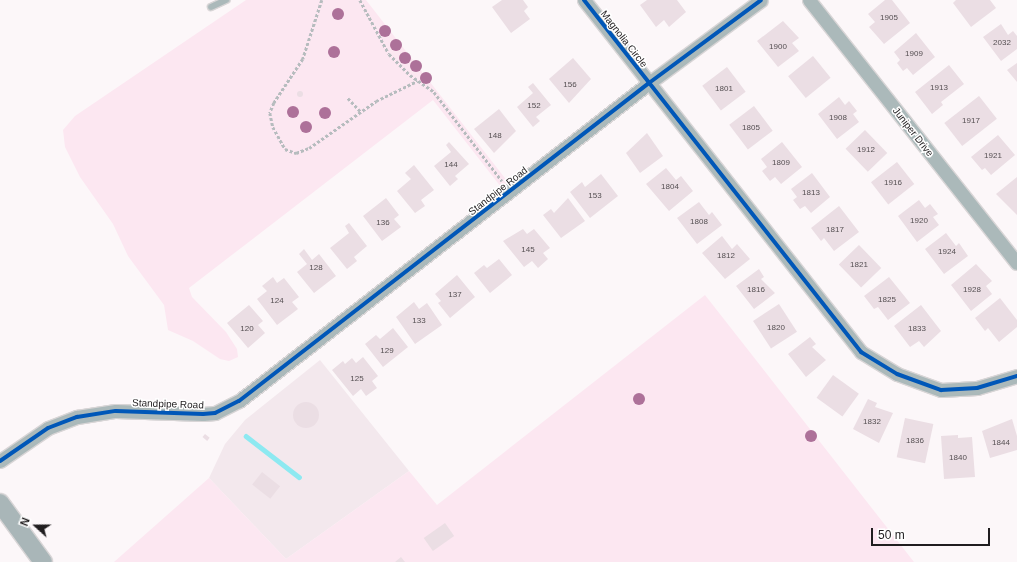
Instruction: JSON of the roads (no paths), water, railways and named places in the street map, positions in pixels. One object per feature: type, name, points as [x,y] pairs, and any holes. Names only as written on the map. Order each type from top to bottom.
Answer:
[{"type":"main road","points":[[0,503],[43,562]]},
{"type":"street","name":"Magnolia Circle","points":[[584,0],[861,352],[897,374],[941,390],[977,388],[1017,376]]},
{"type":"street","name":"Standpipe Road","points":[[0,460],[48,428],[77,418],[116,411],[203,414],[215,413],[239,401],[649,83],[761,0]]},
{"type":"street","name":"Juniper Drive","points":[[809,0],[1017,263]]},
{"type":"lane","points":[[211,7],[226,0]]},
{"type":"waterway","points":[[246,436],[299,477]]}]
